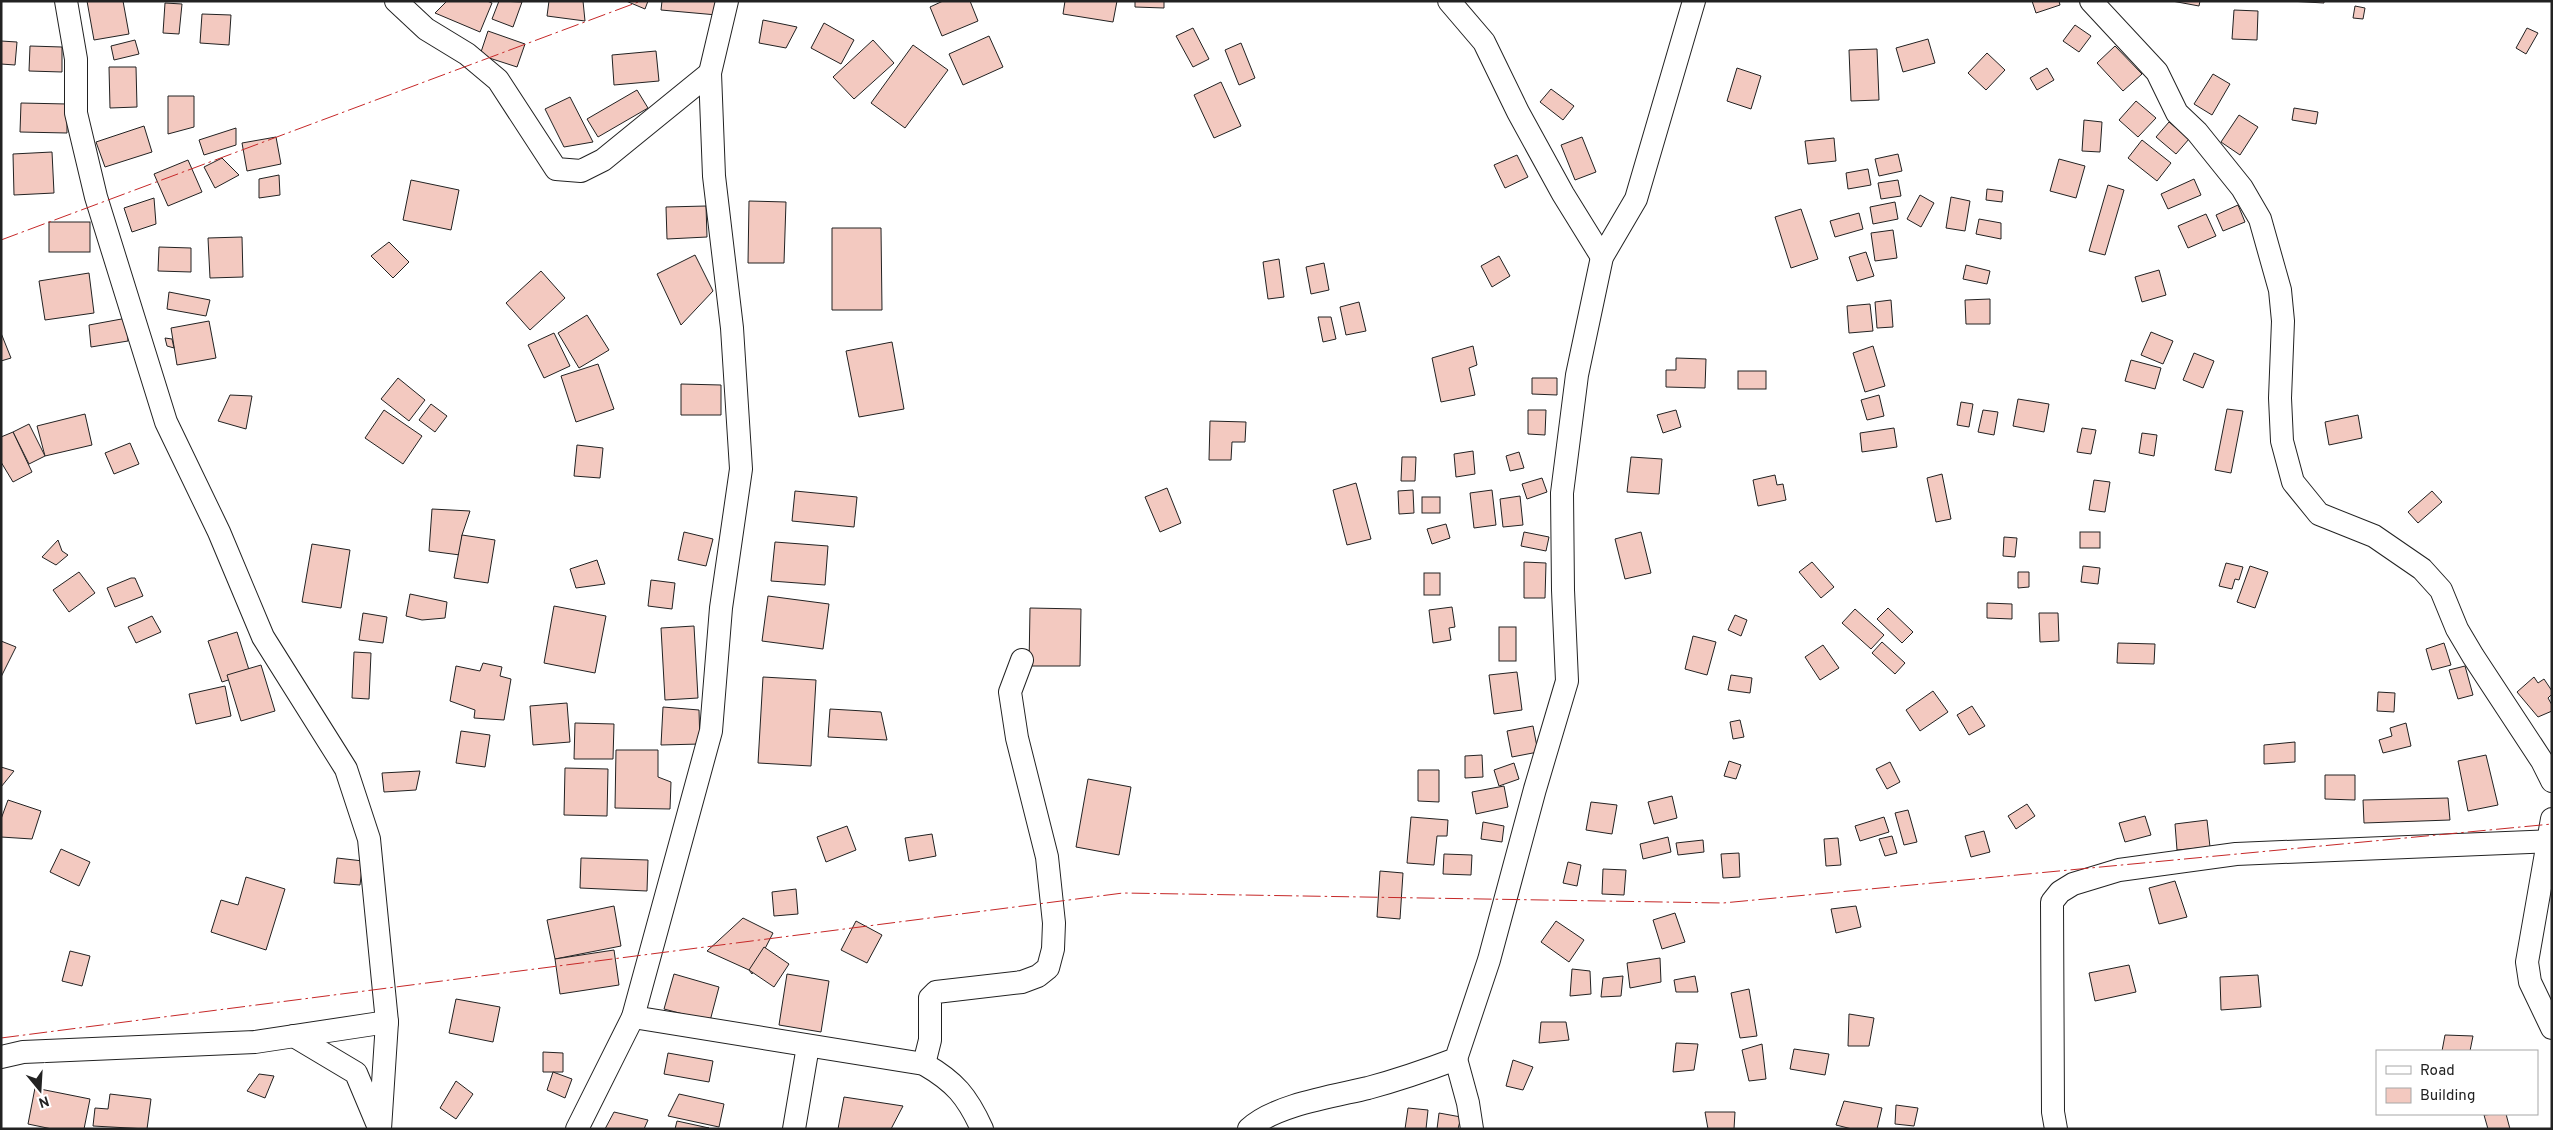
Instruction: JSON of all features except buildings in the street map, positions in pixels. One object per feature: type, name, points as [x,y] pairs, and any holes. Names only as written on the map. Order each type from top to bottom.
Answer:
[{"type":"street","points":[[66,1],[76,59],[76,113],[96,197],[166,422],[220,532],[262,637],[346,769],[369,839],[387,1022],[380,1128]]},
{"type":"street","points":[[396,1],[426,29],[467,54],[498,80],[556,169],[581,171],[603,160],[710,73]]},
{"type":"street","points":[[577,1129],[633,1017],[711,731],[721,608],[741,469],[732,328],[714,176],[710,73],[727,1]]},
{"type":"street","points":[[1449,1],[1484,42],[1518,112],[1563,194],[1602,257]]},
{"type":"street","points":[[1472,1129],[1468,1103],[1456,1059],[1489,960],[1535,789],[1567,681],[1563,590],[1562,493],[1577,375],[1602,257],[1636,199],[1694,1]]},
{"type":"street","points":[[2091,1],[2157,72],[2177,113],[2197,132],[2242,188],[2260,219],[2280,290],[2283,321],[2280,398],[2282,441],[2293,482],[2320,514],[2374,536],[2422,569],[2441,590],[2457,629],[2542,761],[2552,781]]},
{"type":"street","points":[[924,1064],[930,1040],[930,998],[936,992],[1022,982],[1038,976],[1048,968],[1053,949],[1054,924],[1047,857],[1017,738],[1010,692],[1022,660]]},
{"type":"street","points":[[2552,819],[2550,841],[2527,962],[2530,982],[2552,1028]]},
{"type":"street","points":[[2056,1129],[2053,1112],[2052,902],[2060,892],[2073,884],[2119,870],[2236,854],[2550,841]]},
{"type":"street","points":[[633,1017],[924,1064],[941,1074],[963,1093],[982,1129]]},
{"type":"street","points":[[1,1057],[23,1052],[254,1042],[387,1022]]},
{"type":"street","points":[[294,1036],[356,1073],[380,1128]]},
{"type":"street","points":[[794,1129],[808,1046]]},
{"type":"street","points":[[1249,1129],[1257,1121],[1310,1101],[1394,1080],[1456,1059]]},
{"type":"power","points":[[1,240],[641,1]]},
{"type":"power","points":[[1,1038],[1123,893],[1723,903],[2552,824]]}]
